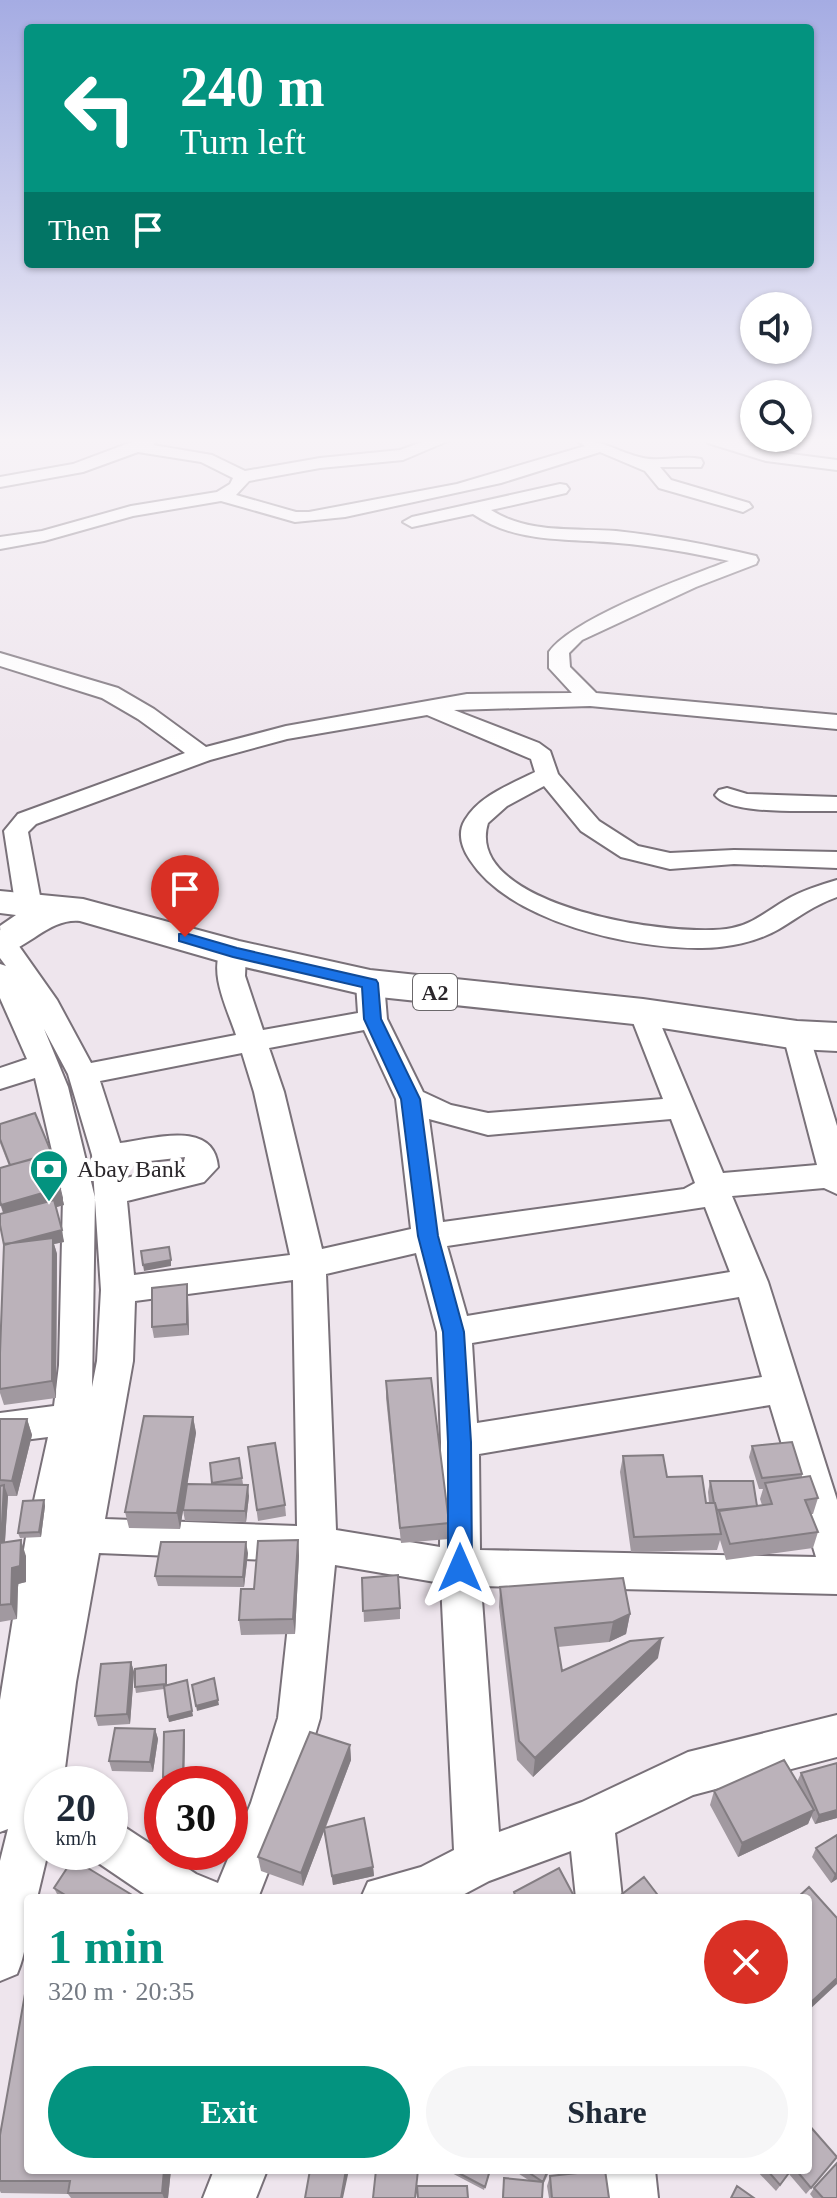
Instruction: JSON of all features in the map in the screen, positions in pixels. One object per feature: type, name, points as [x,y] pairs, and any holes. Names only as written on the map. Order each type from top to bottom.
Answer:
[{"type":"highway","points":[[1,951],[30,923],[27,899]]},
{"type":"highway","name":"A2","points":[[27,899],[233,952],[371,1001],[643,1012],[797,1035],[837,1037]]},
{"type":"street","points":[[590,699],[560,668],[559,652],[575,636],[689,583],[749,560],[661,543]]},
{"type":"street","points":[[0,659],[110,693],[146,714],[202,755]]},
{"type":"street","points":[[27,899],[16,831],[20,824],[60,806],[202,755],[286,733],[467,701],[590,699],[837,722]]},
{"type":"street","points":[[428,707],[531,748],[542,756],[547,775],[590,826],[608,840],[650,858],[837,860]]},
{"type":"street","points":[[547,775],[494,806],[476,823],[472,839],[481,864],[498,881],[522,896],[575,920],[663,937],[699,940],[736,936],[765,926],[802,901],[837,888]]},
{"type":"street","points":[[727,795],[745,801],[837,804]]},
{"type":"street","points":[[0,1810],[26,1676],[46,1537],[70,1419],[77,1365],[79,1198],[44,1064],[1,951]]},
{"type":"street","points":[[1,951],[43,1000],[83,1074],[108,1155],[118,1290],[115,1361],[55,1682],[44,1766]]},
{"type":"street","points":[[233,952],[231,976],[269,1092],[309,1265],[317,1544],[299,1718],[273,1803],[237,1894]]},
{"type":"street","points":[[83,1074],[253,1043],[371,1001],[411,1099],[428,1236],[454,1332],[460,1442],[460,1568],[478,1862]]},
{"type":"street","points":[[643,1012],[751,1282],[837,1563]]},
{"type":"street","points":[[118,1290],[309,1265],[410,1243],[428,1236],[684,1201],[701,1197],[711,1186],[836,1177],[797,1035]]},
{"type":"street","points":[[0,1079],[44,1064]]},
{"type":"street","points":[[411,1099],[443,1113],[488,1124],[680,1108]]},
{"type":"street","points":[[108,1155],[190,1146],[201,1153],[202,1159],[202,1167],[193,1174],[112,1193]]},
{"type":"street","points":[[454,1332],[751,1282]]},
{"type":"street","points":[[460,1442],[782,1388]]},
{"type":"street","points":[[0,1428],[70,1419]]},
{"type":"street","points":[[82,1535],[317,1544],[460,1568],[837,1576]]},
{"type":"street","points":[[403,1894],[426,1889],[478,1862],[591,1821],[688,1774],[837,1736]]},
{"type":"street","points":[[591,1821],[599,1894]]},
{"type":"street","points":[[128,1856],[185,1894]]},
{"type":"street","points":[[0,1957],[24,1859]]},
{"type":"street","points":[[229,2198],[239,2174]]},
{"type":"street","points":[[629,2174],[632,2198]]},
{"type":"building","points":[[35,1113],[52,1154],[10,1165],[0,1139],[0,1124]]},
{"type":"building","points":[[49,1154],[60,1188],[1,1205],[0,1168]]},
{"type":"building","points":[[54,1200],[62,1230],[4,1245],[0,1214]]},
{"type":"building","points":[[53,1238],[52,1381],[0,1389],[4,1244]]},
{"type":"building","points":[[169,1247],[171,1260],[143,1265],[141,1251]]},
{"type":"building","points":[[187,1284],[187,1324],[152,1327],[152,1288]]},
{"type":"building","points":[[431,1378],[449,1523],[400,1528],[386,1381]]},
{"type":"building","points":[[144,1416],[193,1417],[177,1513],[125,1512]]},
{"type":"building","points":[[0,1419],[27,1419],[12,1481],[0,1480]]},
{"type":"building","points":[[792,1442],[802,1474],[762,1478],[752,1446]]},
{"type":"building","points":[[275,1443],[285,1505],[257,1510],[248,1447]]},
{"type":"building","points":[[663,1455],[667,1477],[702,1476],[706,1503],[715,1503],[721,1534],[634,1537],[623,1456]]},
{"type":"building","points":[[239,1458],[242,1478],[212,1483],[210,1463]]},
{"type":"building","points":[[810,1476],[818,1498],[805,1500],[818,1532],[730,1544],[719,1511],[772,1504],[765,1483]]},
{"type":"building","points":[[710,1481],[753,1481],[757,1506],[717,1510]]},
{"type":"building","points":[[187,1484],[248,1485],[245,1511],[183,1510]]},
{"type":"building","points":[[4,1485],[1,1543],[0,1543],[0,1486]]},
{"type":"building","points":[[44,1500],[39,1532],[18,1533],[23,1501]]},
{"type":"building","points":[[21,1540],[20,1566],[12,1568],[11,1604],[0,1605],[0,1543]]},
{"type":"building","points":[[298,1540],[293,1619],[239,1620],[241,1589],[254,1589],[258,1541]]},
{"type":"building","points":[[161,1542],[246,1542],[243,1577],[155,1576]]},
{"type":"building","points":[[398,1575],[400,1608],[363,1611],[362,1578]]},
{"type":"building","points":[[623,1578],[630,1614],[613,1622],[555,1628],[562,1671],[630,1641],[662,1638],[535,1758],[519,1741],[500,1587]]},
{"type":"building","points":[[131,1662],[127,1714],[95,1716],[101,1664]]},
{"type":"building","points":[[166,1665],[166,1684],[135,1687],[135,1669]]},
{"type":"building","points":[[214,1678],[218,1700],[196,1706],[192,1685]]},
{"type":"building","points":[[187,1680],[192,1711],[168,1717],[164,1686]]},
{"type":"building","points":[[115,1728],[155,1729],[150,1762],[109,1761]]},
{"type":"building","points":[[184,1730],[183,1766],[163,1766],[164,1732]]},
{"type":"building","points":[[310,1732],[350,1745],[301,1873],[258,1857]]},
{"type":"building","points":[[784,1760],[814,1810],[742,1843],[714,1791]]},
{"type":"building","points":[[837,1763],[837,1810],[819,1815],[801,1773]]},
{"type":"building","points":[[364,1818],[373,1867],[332,1876],[324,1828]]},
{"type":"building","points":[[837,1835],[837,1873],[835,1874],[816,1848]]},
{"type":"building","points":[[559,1868],[573,1894],[515,1894]]},
{"type":"building","points":[[66,1870],[91,1870],[130,1894],[64,1894],[54,1888]]},
{"type":"building","points":[[644,1877],[657,1894],[622,1894]]},
{"type":"building","points":[[809,1887],[837,1918],[837,1978],[812,2001],[812,1894],[801,1894]]},
{"type":"building","points":[[24,2000],[24,2174],[164,2174],[162,2193],[68,2193],[70,2181],[0,2181],[0,2135]]},
{"type":"building","points":[[812,2129],[837,2157],[811,2188],[799,2174],[812,2174]]},
{"type":"building","points":[[837,2163],[837,2198],[823,2198],[814,2188]]},
{"type":"building","points":[[309,2174],[345,2174],[341,2198],[305,2198]]},
{"type":"building","points":[[376,2174],[418,2174],[415,2198],[373,2198]]},
{"type":"building","points":[[461,2174],[489,2174],[485,2187]]},
{"type":"building","points":[[531,2174],[546,2174],[543,2182]]},
{"type":"building","points":[[606,2174],[609,2198],[552,2198],[550,2176]]},
{"type":"building","points":[[770,2174],[788,2174],[780,2185]]},
{"type":"building","points":[[504,2178],[543,2182],[542,2198],[503,2198]]},
{"type":"building","points":[[417,2186],[467,2186],[468,2198],[418,2198]]},
{"type":"building","points":[[737,2186],[754,2198],[731,2198]]},
{"type":"place","name":"Abay Bank","points":[[49,1203]]},
{"type":"route","points":[[185,937],[233,952],[370,983],[373,1019],[411,1099],[428,1236],[454,1332],[460,1442],[460,1568]]}]
